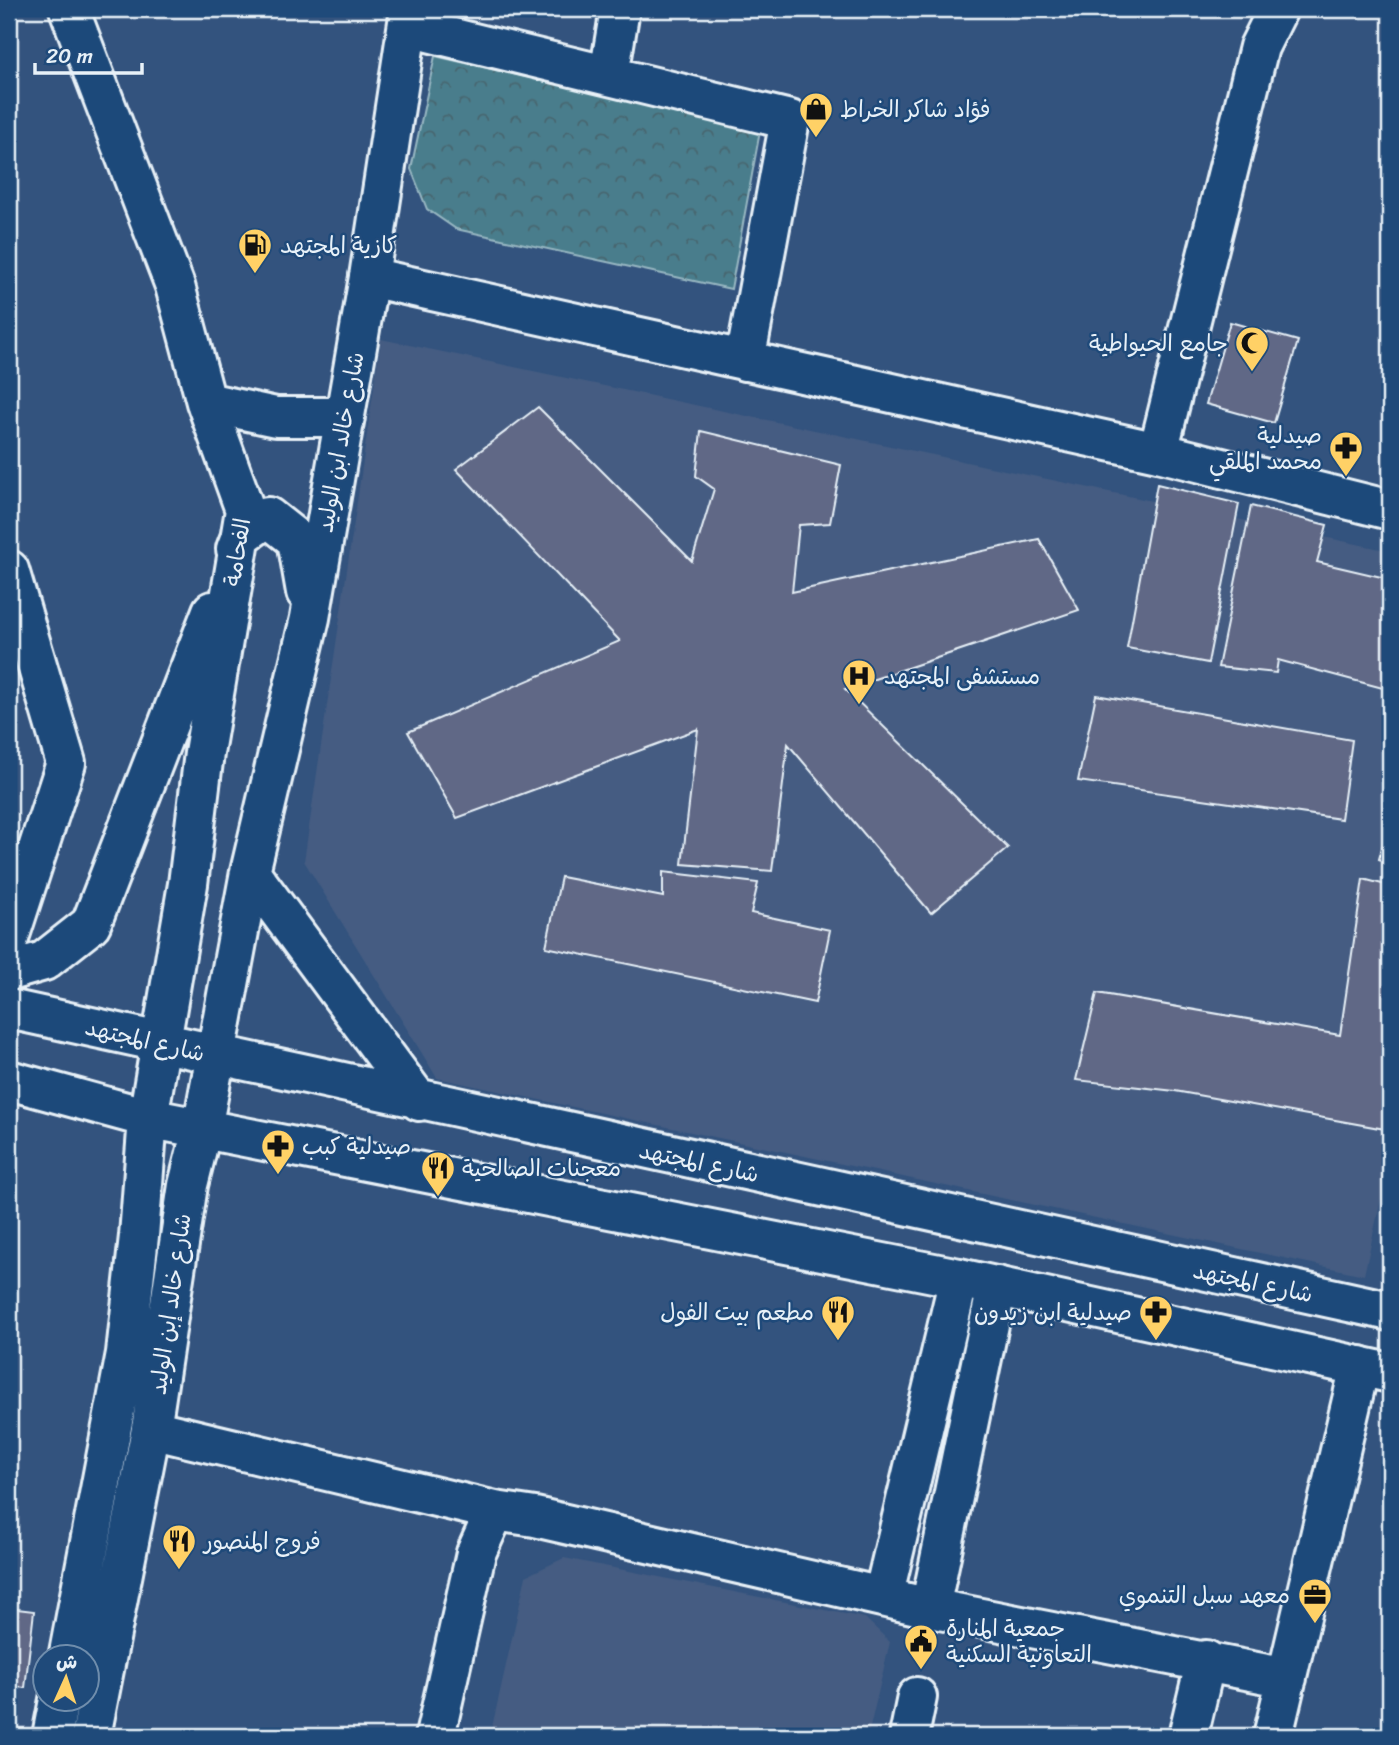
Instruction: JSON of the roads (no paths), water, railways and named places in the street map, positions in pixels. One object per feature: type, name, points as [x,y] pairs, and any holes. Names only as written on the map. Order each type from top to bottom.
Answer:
[{"type":"main road","name":"الفحامة","points":[[69,9],[175,286],[206,402],[245,510],[148,1118]]},
{"type":"main road","points":[[609,75],[620,9]]},
{"type":"main road","points":[[1158,452],[1259,47],[1278,9]]},
{"type":"main road","points":[[409,18],[609,75],[790,120],[745,361]]},
{"type":"main road","name":"شارع خالد ابن الوليد","points":[[250,872],[310,618],[369,277],[409,18]]},
{"type":"main road","points":[[369,277],[1158,452],[1390,510]]},
{"type":"main road","points":[[206,402],[276,417],[345,417]]},
{"type":"main road","points":[[9,971],[44,961],[91,925],[241,536],[268,517],[298,540],[310,618]]},
{"type":"main road","points":[[9,570],[66,763],[9,938]]},
{"type":"main road","points":[[250,872],[419,1101]]},
{"type":"main road","name":"شارع خالد إبن الوليد","points":[[91,1736],[151,1429],[178,1243],[250,872]]},
{"type":"main road","name":"شارع المجتهد","points":[[9,1009],[419,1101],[1389,1304]]},
{"type":"main road","points":[[9,1080],[148,1118],[959,1278],[1375,1369],[1273,1736]]},
{"type":"main road","name":"شارع خالد إبن الوليد","points":[[70,1644],[126,1353],[148,1118]]},
{"type":"main road","points":[[883,1597],[959,1278]]},
{"type":"main road","points":[[930,1608],[997,1286]]},
{"type":"main road","points":[[151,1429],[495,1511],[549,1520],[930,1608],[1287,1678]]},
{"type":"main road","points":[[435,1736],[476,1553],[495,1511]]},
{"type":"main road","points":[[1188,1736],[1206,1660]]},
{"type":"main road","points":[[909,1736],[917,1697]]},
{"type":"main road","points":[[52,1736],[56,1714]]},
{"type":"place","name":"فؤاد شاكر الخراط","points":[[816,139]]},
{"type":"place","name":"كازية المجتهد","points":[[255,275]]},
{"type":"place","name":"جامع الحيواطية","points":[[1252,373]]},
{"type":"place","name":"صيدلية محمد الملقي","points":[[1346,478]]},
{"type":"place","name":"مستشفى المجتهد","points":[[859,706]]},
{"type":"place","name":"صيدلية كبب","points":[[278,1176]]},
{"type":"place","name":"معجنات الصالحية","points":[[438,1198]]},
{"type":"place","name":"مطعم بيت الفول","points":[[838,1342]]},
{"type":"place","name":"صيدلية ابن زيدون","points":[[1156,1342]]},
{"type":"place","name":"فروج المنصور","points":[[179,1571]]},
{"type":"place","name":"معهد سبل التنموي","points":[[1315,1625]]},
{"type":"place","name":"جمعية المنارة التعاونية السكنية","points":[[921,1671]]}]
